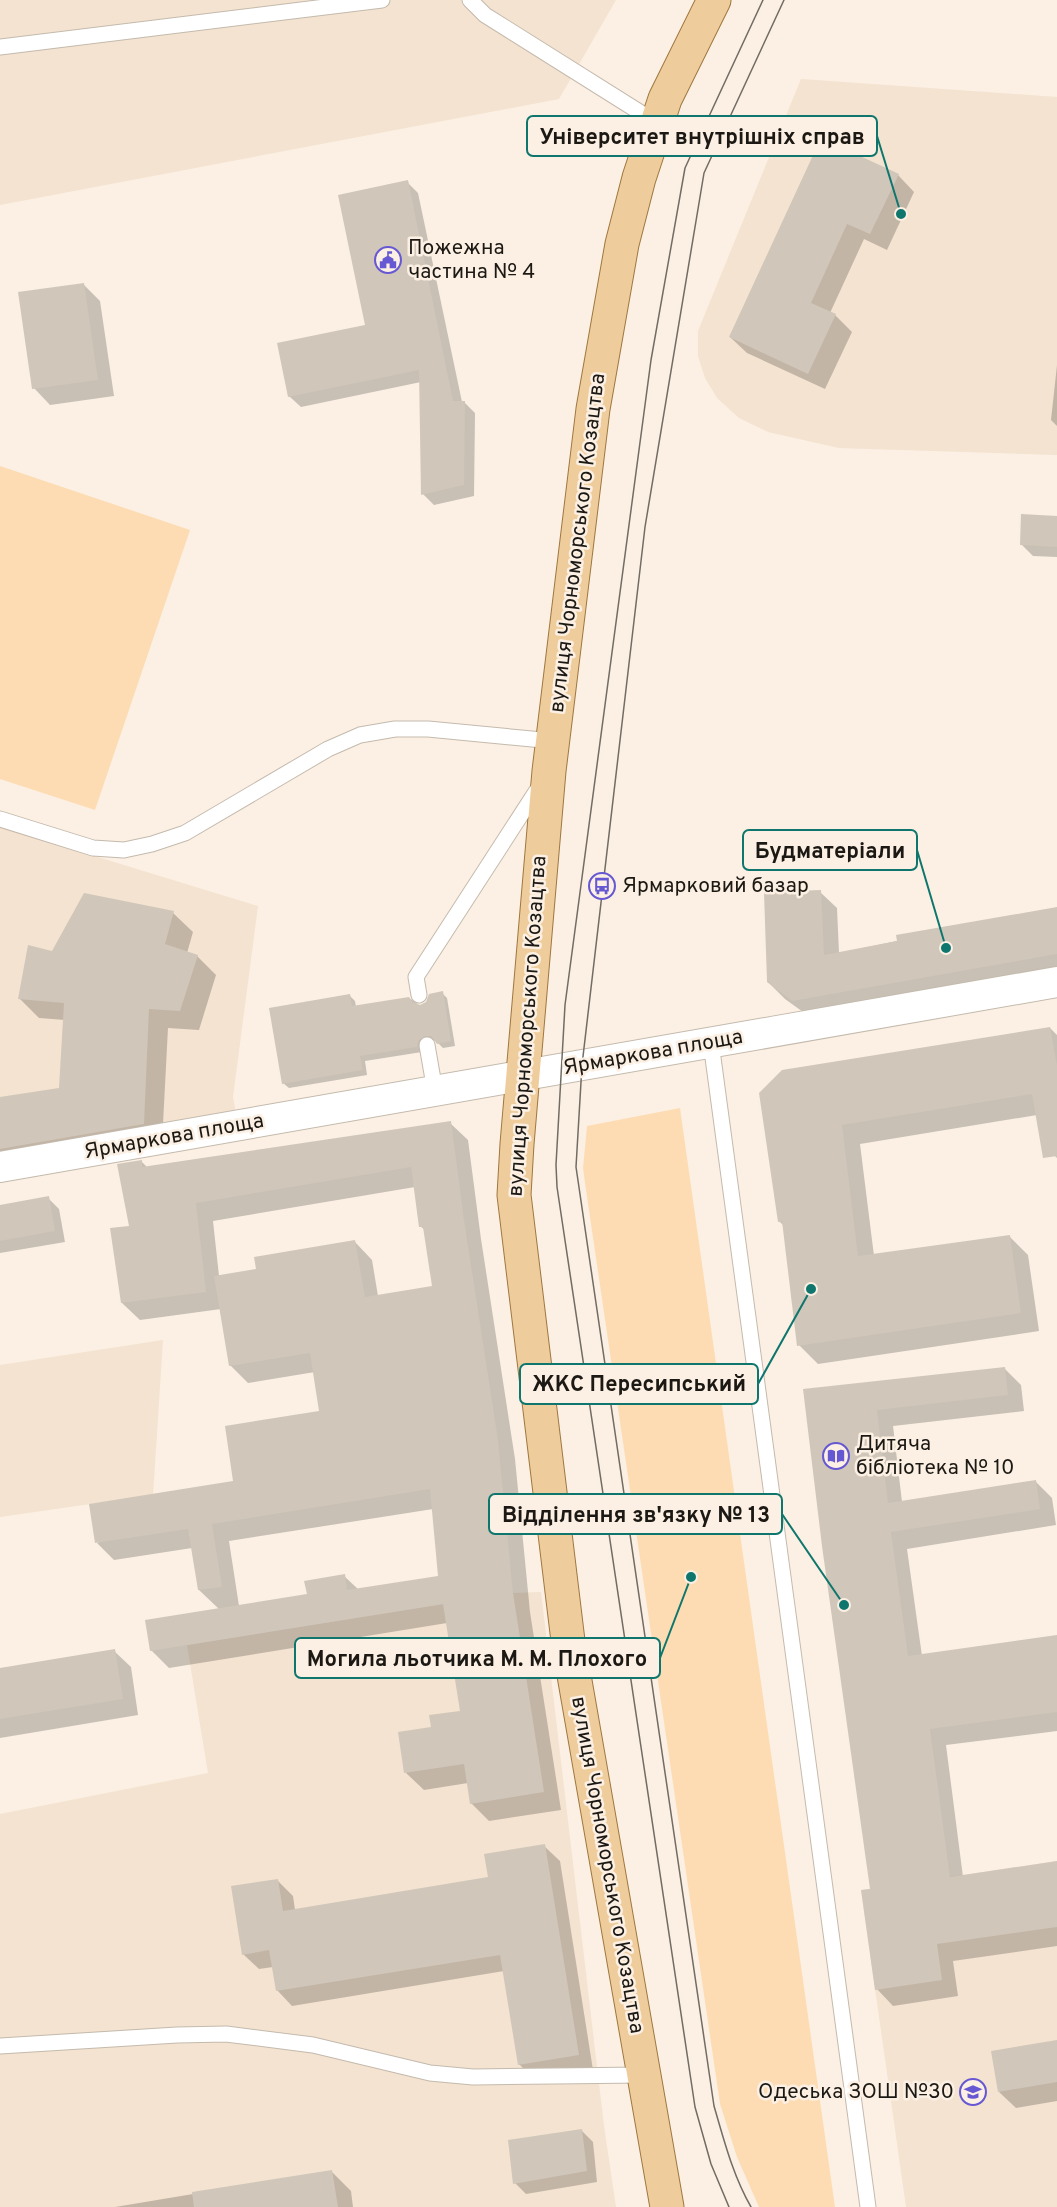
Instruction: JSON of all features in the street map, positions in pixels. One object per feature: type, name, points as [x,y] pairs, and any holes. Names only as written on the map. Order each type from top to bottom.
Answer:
[{"type":"main road","name":"вулиця Чорноморського Козацтва","points":[[667,2207],[568,1641],[514,1208],[517,1144],[551,756],[593,409],[622,244],[639,178],[665,99],[714,0]]},
{"type":"street","name":"Ярмаркова площа","points":[[0,1167],[1057,982]]},
{"type":"lane","points":[[0,47],[381,0]]},
{"type":"lane","points":[[470,0],[484,15],[657,123]]},
{"type":"lane","points":[[0,819],[93,848],[124,850],[185,833],[328,749],[360,735],[395,729],[428,729],[551,756],[416,977],[419,995]]},
{"type":"lane","points":[[711,1043],[868,2207]]},
{"type":"lane","points":[[427,1045],[435,1091]]},
{"type":"lane","points":[[0,2046],[226,2034],[313,2045],[430,2073],[473,2077],[644,2075]]},
{"type":"shaded area","points":[[0,0],[616,0],[559,99],[0,205]]},
{"type":"shaded area","points":[[801,79],[1057,97],[1057,455],[839,448],[768,432],[739,418],[717,398],[705,378],[698,356],[698,331]]},
{"type":"shaded area","points":[[0,466],[190,530],[95,810],[0,779]]},
{"type":"shaded area","points":[[0,827],[258,906],[233,1097],[240,1136],[0,1182]]},
{"type":"shaded area","points":[[680,1108],[835,2207],[759,2207],[737,2157],[720,2104],[585,1183],[583,1168],[587,1126]]},
{"type":"shaded area","points":[[163,1340],[153,1495],[0,1517],[0,1365]]},
{"type":"shaded area","points":[[541,1592],[604,2126],[616,2207],[0,2207],[0,1814],[208,1773],[187,1645],[513,1593]]},
{"type":"shaded area","name":"Одеська ЗОШ №30","points":[[1057,1861],[1057,2207],[906,2207],[861,1890]]},
{"type":"building","points":[[821,138],[899,174],[870,234],[847,224],[811,303],[836,314],[808,374],[729,337]]},
{"type":"building","name":"Пожежна частина № 4","points":[[408,180],[453,401],[465,401],[464,485],[421,495],[419,370],[288,397],[277,343],[365,325],[338,195]]},
{"type":"building","points":[[84,283],[98,380],[32,389],[18,292]]},
{"type":"building","points":[[1021,514],[1057,516],[1057,547],[1020,545]]},
{"type":"building","points":[[821,890],[824,955],[897,941],[896,935],[1057,907],[1057,954],[792,1001],[767,982],[764,892]]},
{"type":"building","points":[[84,893],[174,911],[165,944],[198,955],[180,1011],[149,1009],[144,1124],[0,1149],[0,1097],[59,1088],[64,1003],[18,999],[28,945],[52,951]]},
{"type":"building","points":[[443,991],[451,1041],[437,1044],[431,1036],[425,1036],[418,1041],[417,1047],[360,1056],[363,1070],[282,1084],[269,1008],[350,994],[352,1006],[409,997],[412,1002],[420,1005],[426,1002],[429,994]]},
{"type":"building","points":[[1050,1027],[1057,1065],[1057,1156],[1043,1158],[1032,1094],[842,1125],[858,1256],[1010,1235],[1021,1313],[797,1346],[782,1221],[778,1222],[759,1093],[782,1070]]},
{"type":"building","points":[[451,1121],[498,1440],[513,1593],[544,1792],[470,1804],[464,1764],[404,1773],[398,1732],[431,1727],[429,1715],[460,1711],[443,1604],[150,1651],[145,1620],[307,1594],[304,1581],[345,1574],[347,1590],[438,1576],[430,1489],[212,1524],[222,1587],[198,1590],[188,1529],[95,1543],[89,1504],[233,1481],[225,1426],[319,1411],[310,1353],[229,1366],[214,1276],[256,1269],[254,1257],[355,1240],[365,1297],[432,1286],[423,1227],[419,1227],[411,1167],[196,1203],[206,1292],[121,1303],[110,1228],[129,1226],[117,1164],[142,1160],[142,1167]]},
{"type":"building","points":[[49,1196],[55,1231],[0,1241],[0,1205]]},
{"type":"building","points":[[1005,1367],[1008,1395],[877,1410],[888,1503],[1036,1480],[1040,1509],[891,1532],[908,1656],[1057,1635],[1057,1712],[930,1729],[950,1877],[1057,1861],[1057,1927],[937,1944],[942,1980],[875,1990],[861,1890],[870,1889],[822,1546],[803,1389]]},
{"type":"building","points":[[115,1649],[123,1699],[0,1719],[0,1668]]},
{"type":"building","points":[[545,1844],[579,2055],[518,2065],[500,1955],[276,1991],[269,1950],[242,1955],[231,1886],[278,1879],[283,1911],[488,1877],[484,1854]]},
{"type":"building","points":[[1057,2040],[1057,2082],[998,2092],[991,2051]]},
{"type":"building","points":[[582,2129],[587,2171],[513,2184],[508,2140]]},
{"type":"building","points":[[332,2170],[338,2207],[194,2207],[192,2192]]},
{"type":"tram line","points":[[729,2207],[711,2164],[695,2107],[557,1187],[556,1165],[565,1005],[651,360],[685,168],[763,0]]},
{"type":"tram line","points":[[751,2207],[734,2170],[714,2106],[576,1167],[582,1065],[645,527],[704,173],[784,0]]},
{"type":"place","name":"Університет внутрішніх справ","points":[[901,214]]},
{"type":"place","name":"Пожежна частина № 4","points":[[388,260]]},
{"type":"place","name":"Ярмарковий базар","points":[[602,886]]},
{"type":"place","name":"Будматеріали","points":[[946,948]]},
{"type":"place","name":"ЖКС Пересипський","points":[[811,1289]]},
{"type":"place","name":"Дитяча бібліотека № 10","points":[[836,1456]]},
{"type":"place","name":"Могила льотчика М. М. Плохого","points":[[691,1577]]},
{"type":"place","name":"Відділення зв'язку № 13","points":[[844,1605]]},
{"type":"place","name":"Одеська ЗОШ №30","points":[[973,2092]]}]
